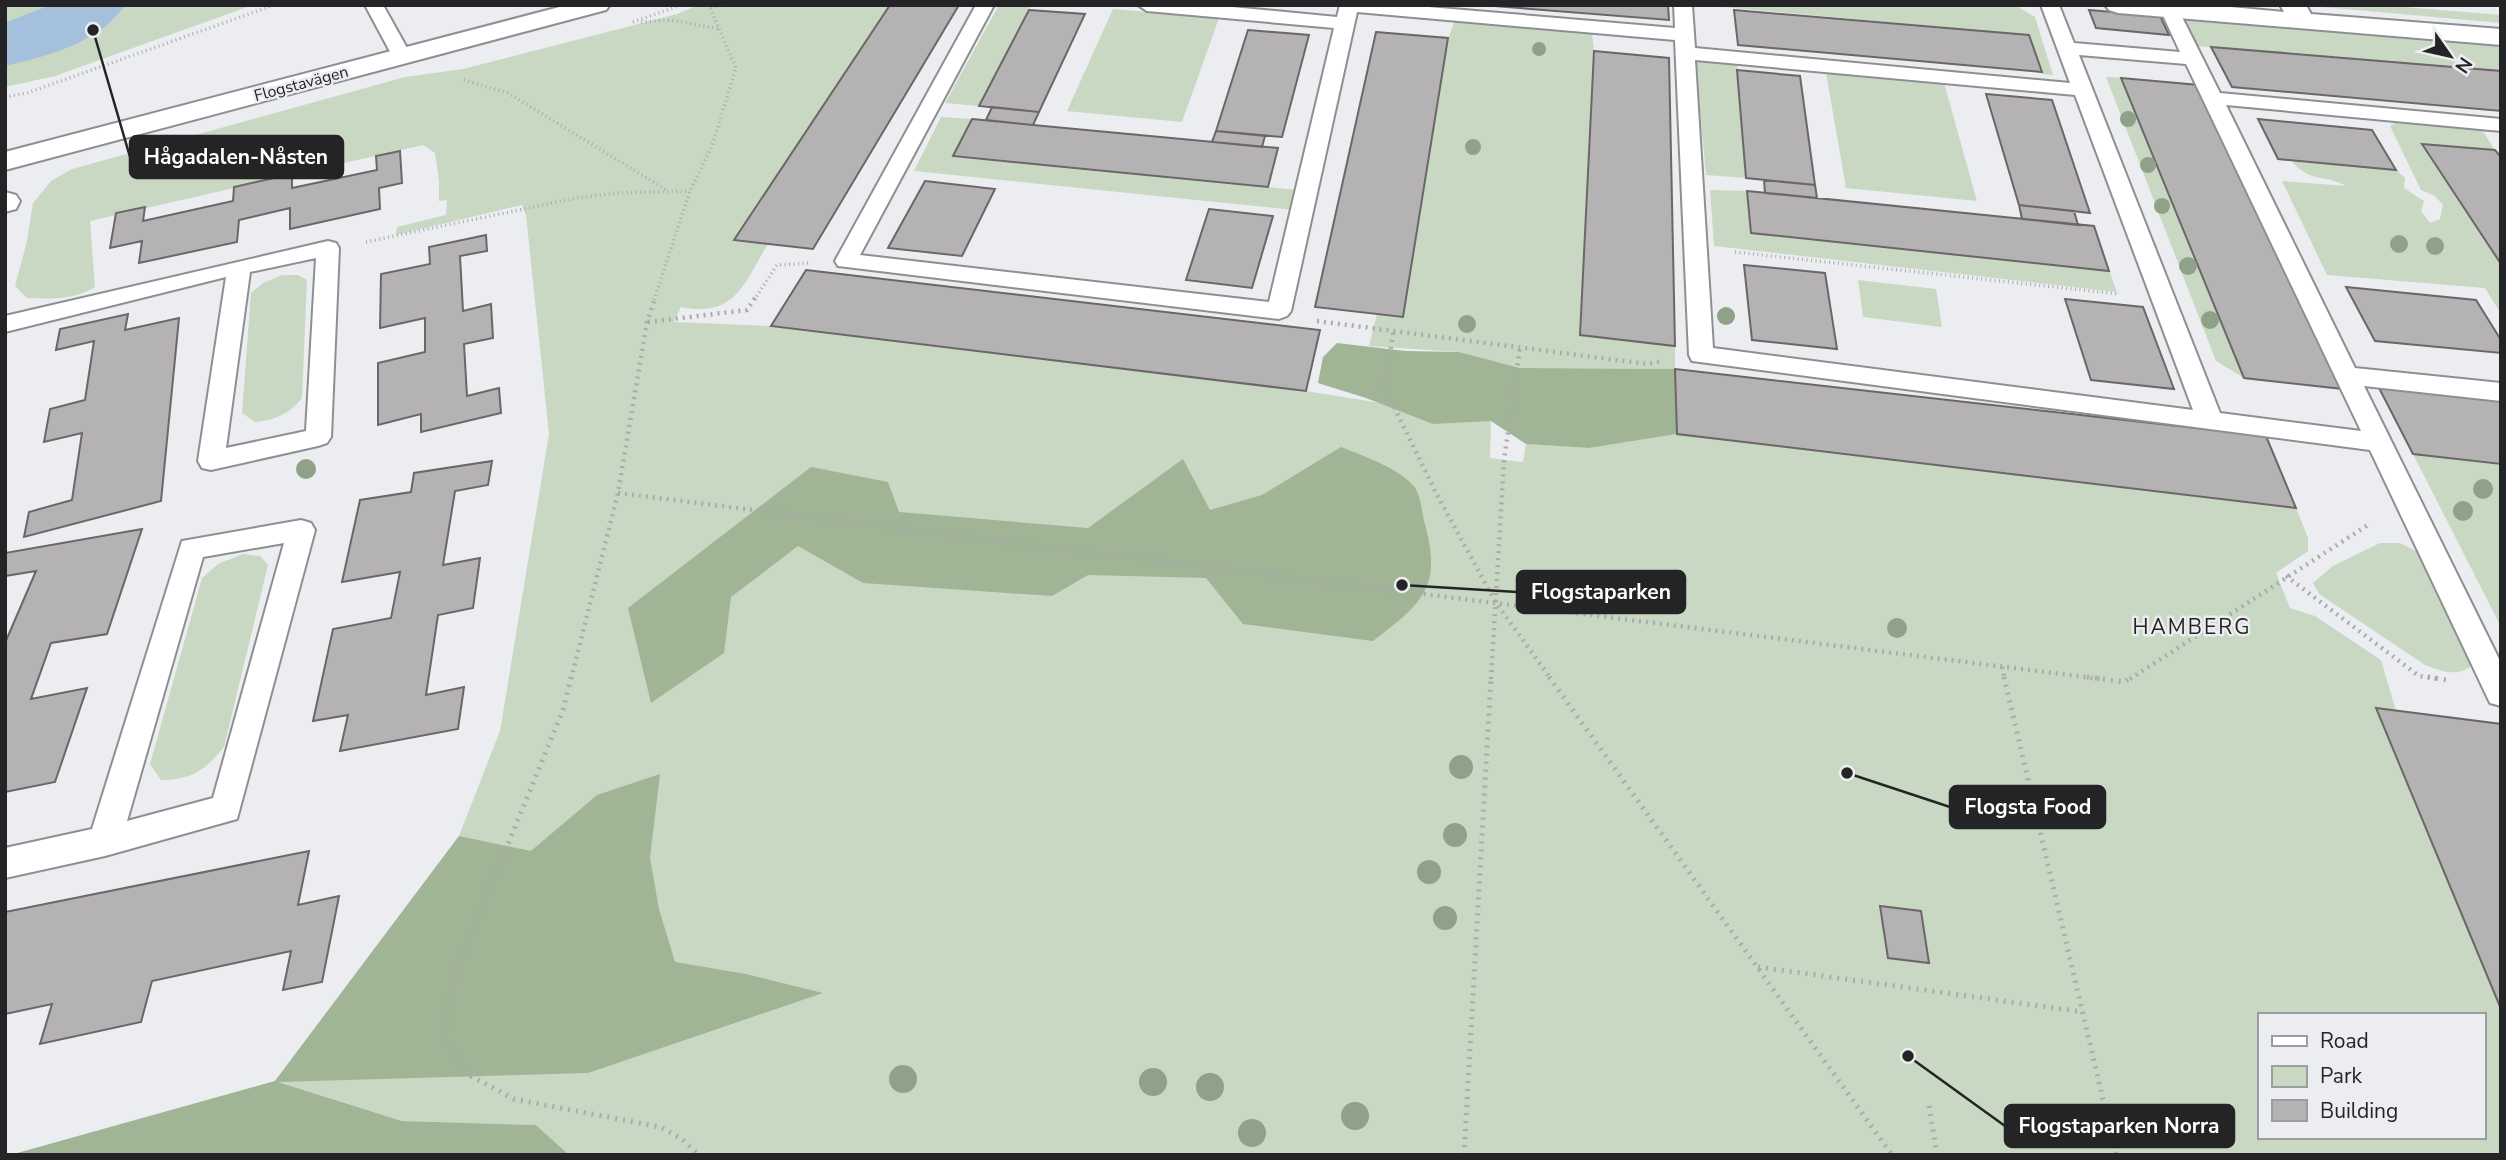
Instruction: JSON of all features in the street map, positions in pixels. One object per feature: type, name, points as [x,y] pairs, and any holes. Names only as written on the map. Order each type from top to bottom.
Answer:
[{"type":"street","name":"Flogstavägen","points":[[9,160],[597,5]]},
{"type":"street","points":[[2118,5],[2298,13],[2501,37]]},
{"type":"street","points":[[5,187],[9,160]]},
{"type":"lane","points":[[374,5],[402,57]]},
{"type":"lane","points":[[985,5],[846,261],[1279,311],[1348,12]]},
{"type":"lane","points":[[1147,5],[1348,12],[1686,44],[2082,90]]},
{"type":"lane","points":[[1683,5],[1701,355],[2378,442]]},
{"type":"lane","points":[[2050,5],[2210,421]]},
{"type":"lane","points":[[2169,9],[2499,690]]},
{"type":"lane","points":[[2066,48],[2193,59]]},
{"type":"lane","points":[[2212,98],[2501,125]]},
{"type":"lane","points":[[5,324],[239,268],[328,248],[318,437],[211,461],[239,268]]},
{"type":"lane","points":[[2347,376],[2501,392]]},
{"type":"lane","points":[[5,863],[105,841],[226,809],[301,530],[192,548],[105,841]]},
{"type":"path","points":[[5,97],[27,93],[274,5]]},
{"type":"path","points":[[699,1155],[682,1139],[660,1127],[514,1099],[471,1076],[443,1041],[453,978],[563,710],[618,493],[647,322],[690,191],[712,146],[736,68],[710,6],[724,5]]},
{"type":"path","points":[[629,23],[672,20],[720,29]]},
{"type":"path","points":[[460,79],[508,93],[669,191]]},
{"type":"path","points":[[328,248],[437,229],[576,198],[617,193],[690,191]]},
{"type":"path","points":[[1696,248],[2163,299]]},
{"type":"path","points":[[647,322],[747,310],[777,265],[846,261]]},
{"type":"path","points":[[1279,311],[1326,323],[1394,333],[1647,364],[1701,355]]},
{"type":"path","points":[[1394,333],[1385,388],[1436,492],[1496,603],[1892,1155]]},
{"type":"path","points":[[1464,1155],[1504,460],[1520,348]]},
{"type":"path","points":[[618,493],[2126,682],[2407,500]]},
{"type":"path","points":[[2286,576],[2419,676],[2499,690]]},
{"type":"path","points":[[2002,667],[2116,1155]]},
{"type":"path","points":[[1757,967],[2083,1012]]},
{"type":"path","points":[[1929,1106],[1937,1155]]},
{"type":"green space","points":[[5,5],[253,5],[55,76],[5,87]]},
{"type":"green space","points":[[698,5],[890,5],[734,239],[768,244],[744,284],[726,302],[714,307],[681,307],[674,322],[771,326],[1306,391],[1491,421],[1490,458],[1523,462],[1526,444],[1589,448],[1677,434],[2296,508],[2308,538],[2308,551],[2276,573],[2290,608],[2315,616],[2381,660],[2396,711],[2377,709],[2501,1009],[2501,1155],[569,1155],[536,1125],[402,1121],[275,1081],[459,836],[500,731],[549,434],[526,215],[522,205],[396,235],[397,227],[446,215],[447,200],[439,201],[435,153],[423,145],[90,221],[95,287],[71,296],[27,298],[15,286],[27,241],[33,203],[51,181],[72,169],[405,77],[463,69],[677,14]]},
{"type":"green space","points":[[999,5],[1029,5],[1029,10],[979,106],[945,103]]},
{"type":"green space","points":[[1702,5],[2015,5],[2035,17],[2053,75],[2043,74],[2029,35]]},
{"type":"green space","points":[[2300,5],[2380,5],[2501,15],[2501,23]]},
{"type":"green space","points":[[1113,9],[1219,18],[1182,122],[1067,111]]},
{"type":"green space","points":[[2192,18],[2501,43],[2501,71],[2196,46],[2185,21]]},
{"type":"green space","points":[[1455,20],[1584,29],[1592,34],[1594,51],[1580,335],[1675,346],[1675,369],[1520,368],[1459,352],[1369,346],[1377,314],[1403,317],[1448,39]]},
{"type":"green space","points":[[1695,57],[1737,61],[1746,178],[1706,175]]},
{"type":"green space","points":[[1826,73],[1944,83],[1977,201],[1846,188]]},
{"type":"green space","points":[[2106,77],[2121,78],[2244,378],[2216,361]]},
{"type":"green space","points":[[941,117],[972,119],[954,156],[1298,190],[1294,210],[914,171]]},
{"type":"green space","points":[[2395,123],[2482,130],[2495,150],[2423,144],[2501,264],[2501,314],[2485,288],[2327,275],[2282,181],[2346,186],[2304,172],[2291,160],[2396,170],[2405,178],[2404,188],[2424,201],[2421,211],[2430,223],[2440,219],[2443,205],[2435,196],[2421,190],[2390,126]]},
{"type":"green space","points":[[1710,190],[1747,191],[1751,233],[2109,271],[2117,292],[1714,246]]},
{"type":"green space","points":[[282,275],[298,275],[307,280],[302,398],[282,415],[255,422],[242,413],[251,293],[263,283]]},
{"type":"green space","points":[[1858,280],[1936,289],[1942,327],[1863,317]]},
{"type":"green space","points":[[1337,343],[1405,351],[1459,352],[1520,368],[1675,369],[1677,434],[1589,448],[1526,444],[1491,421],[1433,424],[1318,383],[1323,357]]},
{"type":"green space","points":[[1341,447],[1388,467],[1413,485],[1419,497],[1429,544],[1431,562],[1424,592],[1405,616],[1373,641],[1243,624],[1206,578],[1088,575],[1052,596],[863,583],[798,546],[731,597],[724,653],[651,703],[628,608],[811,467],[888,482],[899,512],[1088,528],[1183,459],[1210,510],[1262,495]]},
{"type":"green space","points":[[2413,454],[2501,464],[2501,627]]},
{"type":"green space","points":[[2380,543],[2400,543],[2418,552],[2472,656],[2470,667],[2453,672],[2425,665],[2319,594],[2313,583],[2333,566]]},
{"type":"green space","points":[[243,554],[260,556],[268,565],[224,747],[211,762],[197,772],[172,780],[161,780],[150,764],[202,578],[218,564]]},
{"type":"green space","points":[[660,774],[650,858],[659,909],[675,962],[746,974],[823,993],[588,1073],[278,1082],[402,1121],[536,1125],[569,1155],[10,1155],[275,1081],[459,836],[531,851],[597,795]]},
{"type":"building","points":[[890,5],[959,5],[813,249],[734,240]]},
{"type":"building","points":[[1481,5],[1668,5],[1669,20]]},
{"type":"building","points":[[1029,10],[1085,14],[1039,112],[979,106]]},
{"type":"building","points":[[1734,10],[2029,35],[2042,72],[1738,45]]},
{"type":"building","points":[[2089,10],[2160,16],[2169,35],[2096,28]]},
{"type":"building","points":[[1248,30],[1309,35],[1282,137],[1216,131]]},
{"type":"building","points":[[1376,32],[1448,38],[1403,317],[1315,307]]},
{"type":"building","points":[[2211,47],[2501,71],[2501,111],[2232,87]]},
{"type":"building","points":[[1594,51],[1669,58],[1675,346],[1580,335]]},
{"type":"building","points":[[1737,70],[1800,76],[1815,185],[1746,178]]},
{"type":"building","points":[[2121,78],[2199,85],[2343,389],[2244,378]]},
{"type":"building","points":[[1986,94],[2052,100],[2090,213],[2019,205]]},
{"type":"building","points":[[992,107],[1039,112],[1033,125],[986,120]]},
{"type":"building","points":[[972,119],[1278,148],[1268,187],[953,156]]},
{"type":"building","points":[[2258,119],[2372,130],[2396,170],[2278,159]]},
{"type":"building","points":[[1216,131],[1265,136],[1262,147],[1212,142]]},
{"type":"building","points":[[2422,144],[2495,150],[2501,157],[2501,264]]},
{"type":"building","points":[[400,151],[402,183],[379,188],[380,209],[290,229],[290,208],[239,220],[237,242],[139,263],[142,241],[110,248],[116,213],[145,207],[143,221],[233,201],[234,187],[292,174],[292,188],[377,170],[376,156]]},
{"type":"building","points":[[1764,180],[1815,185],[1817,198],[1765,193]]},
{"type":"building","points":[[925,181],[995,189],[962,256],[888,248]]},
{"type":"building","points":[[1747,191],[2094,226],[2109,271],[1751,233]]},
{"type":"building","points":[[2019,205],[2074,211],[2078,225],[2022,219]]},
{"type":"building","points":[[1209,209],[1273,216],[1252,288],[1186,280]]},
{"type":"building","points":[[486,235],[487,251],[460,256],[463,311],[491,304],[493,338],[464,344],[467,396],[499,388],[501,413],[421,432],[421,414],[378,425],[378,363],[425,352],[425,318],[380,328],[381,274],[430,264],[429,247]]},
{"type":"building","points":[[1744,265],[1825,273],[1837,349],[1752,340]]},
{"type":"building","points":[[806,270],[1320,330],[1306,391],[771,326]]},
{"type":"building","points":[[2346,287],[2476,300],[2501,340],[2501,353],[2375,341]]},
{"type":"building","points":[[2065,299],[2143,307],[2174,389],[2091,380]]},
{"type":"building","points":[[128,314],[125,330],[179,318],[161,501],[24,537],[29,512],[72,500],[82,433],[44,442],[50,409],[85,400],[94,341],[56,350],[60,329]]},
{"type":"building","points":[[1675,369],[2266,436],[2296,508],[1677,434]]},
{"type":"building","points":[[2378,386],[2501,400],[2501,464],[2413,454]]},
{"type":"building","points":[[492,461],[488,485],[455,491],[443,565],[480,558],[473,608],[438,615],[426,695],[464,687],[458,729],[340,751],[348,715],[313,721],[333,629],[391,618],[400,572],[342,582],[360,500],[411,492],[414,473]]},
{"type":"building","points":[[142,529],[107,634],[51,643],[31,699],[87,688],[55,782],[5,792],[5,643],[36,571],[5,576],[5,553]]},
{"type":"building","points":[[2376,708],[2501,724],[2501,1009]]},
{"type":"building","points":[[309,851],[298,905],[339,896],[322,982],[283,990],[291,951],[152,981],[141,1022],[40,1044],[52,1004],[5,1014],[5,912]]},
{"type":"building","points":[[1880,906],[1921,911],[1929,963],[1888,958]]},
{"type":"waterway","points":[[5,46],[70,22],[92,5]]},
{"type":"place","name":"Hågadalen-Nåsten","points":[[93,30]]},
{"type":"place","name":"Flogstaparken","points":[[1402,585]]},
{"type":"place","name":"Flogsta Food","points":[[1847,773]]},
{"type":"place","name":"Flogstaparken Norra","points":[[1908,1056]]},
{"type":"district","name":"HAMBERG","points":[[2192,627]]}]
